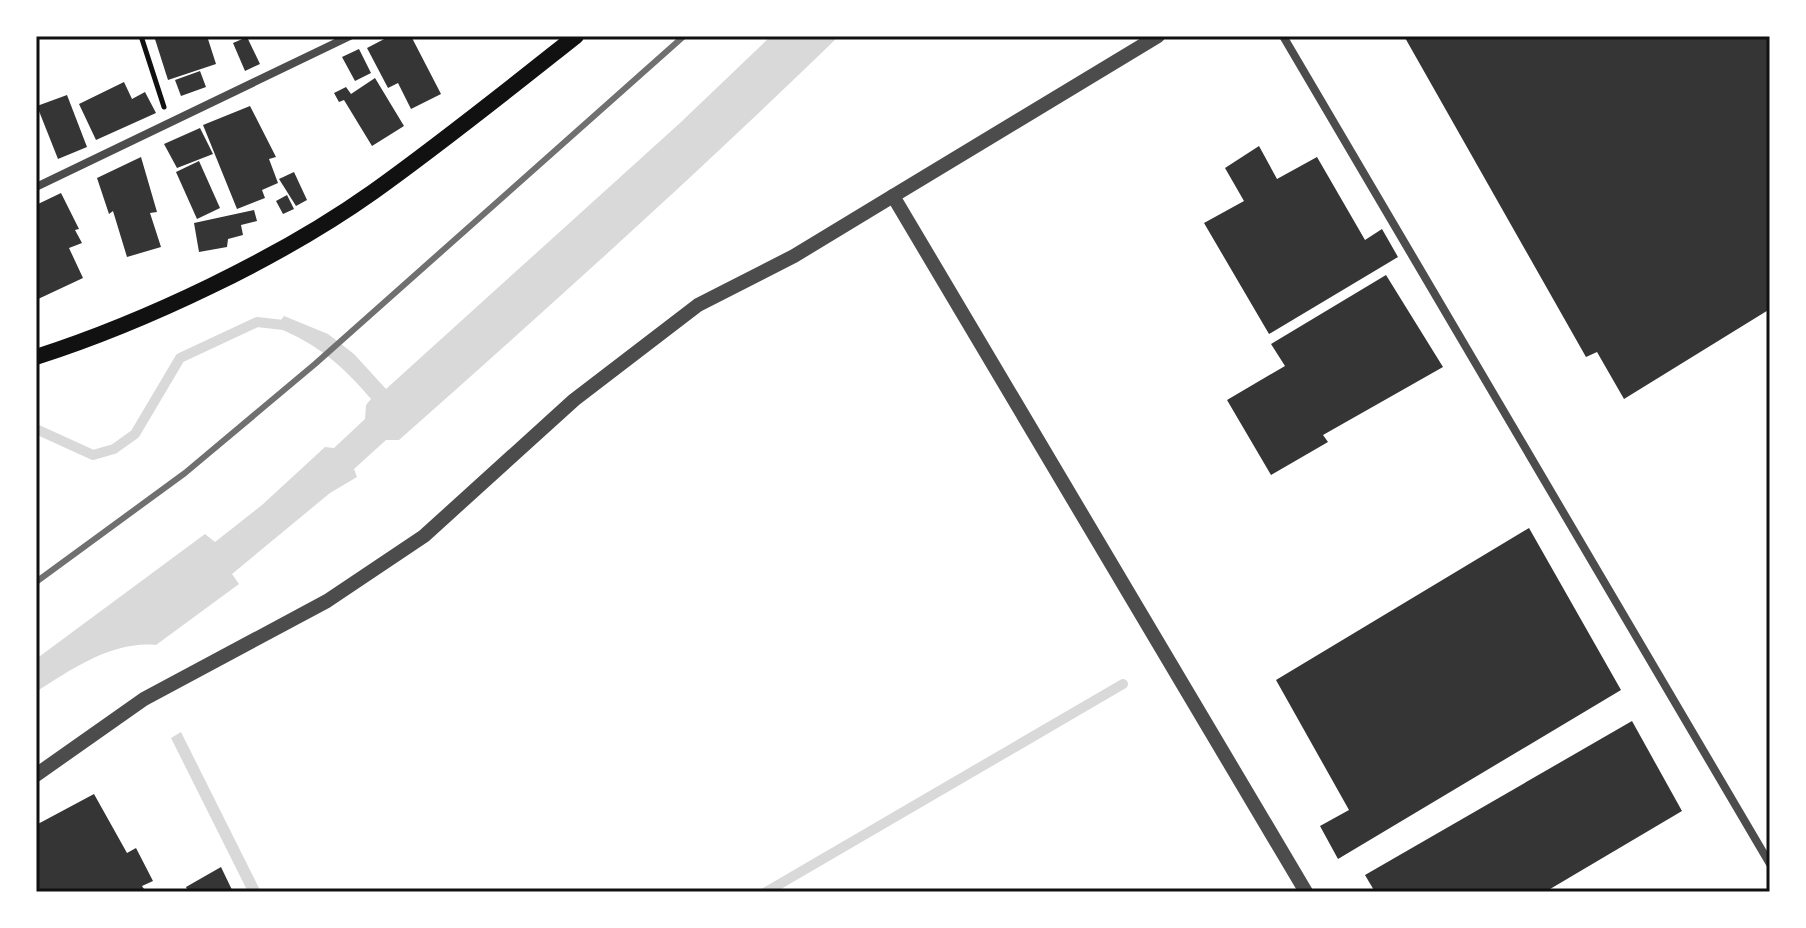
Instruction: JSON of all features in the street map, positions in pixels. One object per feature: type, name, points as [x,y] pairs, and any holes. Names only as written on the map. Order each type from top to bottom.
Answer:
[{"type":"main road","points":[[36,357],[106,333],[312,231],[372,193],[576,36]]},
{"type":"street","points":[[36,187],[350,36]]},
{"type":"street","points":[[36,775],[144,699],[327,601],[424,536],[574,400],[698,305],[794,256],[1158,36]]},
{"type":"street","points":[[1283,36],[1770,864]]},
{"type":"street","points":[[893,196],[1306,892]]},
{"type":"path","points":[[141,36],[171,124]]},
{"type":"shaded area","points":[[771,36],[839,36],[621,241],[399,440],[386,440],[354,469],[357,477],[330,493],[232,574],[239,584],[156,645],[124,647],[108,652],[36,692],[36,659],[205,534],[215,542],[262,505],[325,447],[334,448],[365,419],[366,405],[371,399],[328,357],[276,327],[284,316],[328,334],[354,354],[386,389],[680,123]]},
{"type":"shaded area","points":[[181,732],[261,892],[248,892],[171,738]]},
{"type":"building","points":[[154,36],[207,36],[216,64],[168,80]]},
{"type":"building","points":[[390,36],[411,36],[441,94],[411,109],[398,83],[388,88],[367,48]]},
{"type":"building","points":[[1404,36],[1770,36],[1770,309],[1624,399],[1597,352],[1586,357]]},
{"type":"building","points":[[247,37],[260,64],[245,71],[233,43]]},
{"type":"building","points":[[359,49],[371,73],[355,81],[342,57]]},
{"type":"building","points":[[200,71],[206,87],[181,96],[175,80]]},
{"type":"building","points":[[375,78],[404,126],[372,146],[344,100],[339,102],[334,93],[346,87],[351,94]]},
{"type":"building","points":[[124,82],[132,99],[145,92],[156,113],[96,140],[79,104]]},
{"type":"building","points":[[67,95],[87,147],[58,159],[37,106]]},
{"type":"building","points":[[250,106],[276,157],[269,159],[278,183],[262,190],[265,198],[237,209],[203,125]]},
{"type":"building","points":[[200,128],[213,154],[177,168],[164,144]]},
{"type":"building","points":[[1259,146],[1277,179],[1317,157],[1365,240],[1382,229],[1398,257],[1269,334],[1204,223],[1244,201],[1225,168]]},
{"type":"building","points":[[141,157],[157,212],[150,213],[161,247],[127,257],[113,211],[109,214],[97,178]]},
{"type":"building","points":[[199,161],[220,208],[197,219],[176,172]]},
{"type":"building","points":[[294,172],[307,200],[296,206],[279,179]]},
{"type":"building","points":[[61,193],[79,229],[75,230],[82,243],[69,248],[83,278],[36,300],[36,205]]},
{"type":"building","points":[[287,195],[294,209],[283,214],[276,201]]},
{"type":"building","points":[[254,210],[257,221],[241,225],[243,235],[228,239],[227,247],[199,252],[194,223]]},
{"type":"building","points":[[1386,275],[1443,367],[1323,435],[1328,442],[1271,475],[1227,400],[1285,366],[1271,344]]},
{"type":"building","points":[[1529,528],[1621,690],[1338,859],[1320,826],[1349,810],[1276,680]]},
{"type":"building","points":[[1632,721],[1682,811],[1545,892],[1375,892],[1365,875]]},
{"type":"building","points":[[94,794],[127,853],[136,848],[153,881],[142,886],[146,892],[36,892],[36,825]]},
{"type":"building","points":[[221,867],[233,892],[188,892],[186,887]]},
{"type":"waterway","points":[[36,429],[93,455],[114,449],[135,434],[180,358],[257,322],[292,326]]},
{"type":"waterway","points":[[766,892],[1123,684]]},
{"type":"railway","points":[[36,582],[185,473],[315,364],[684,36]]}]
